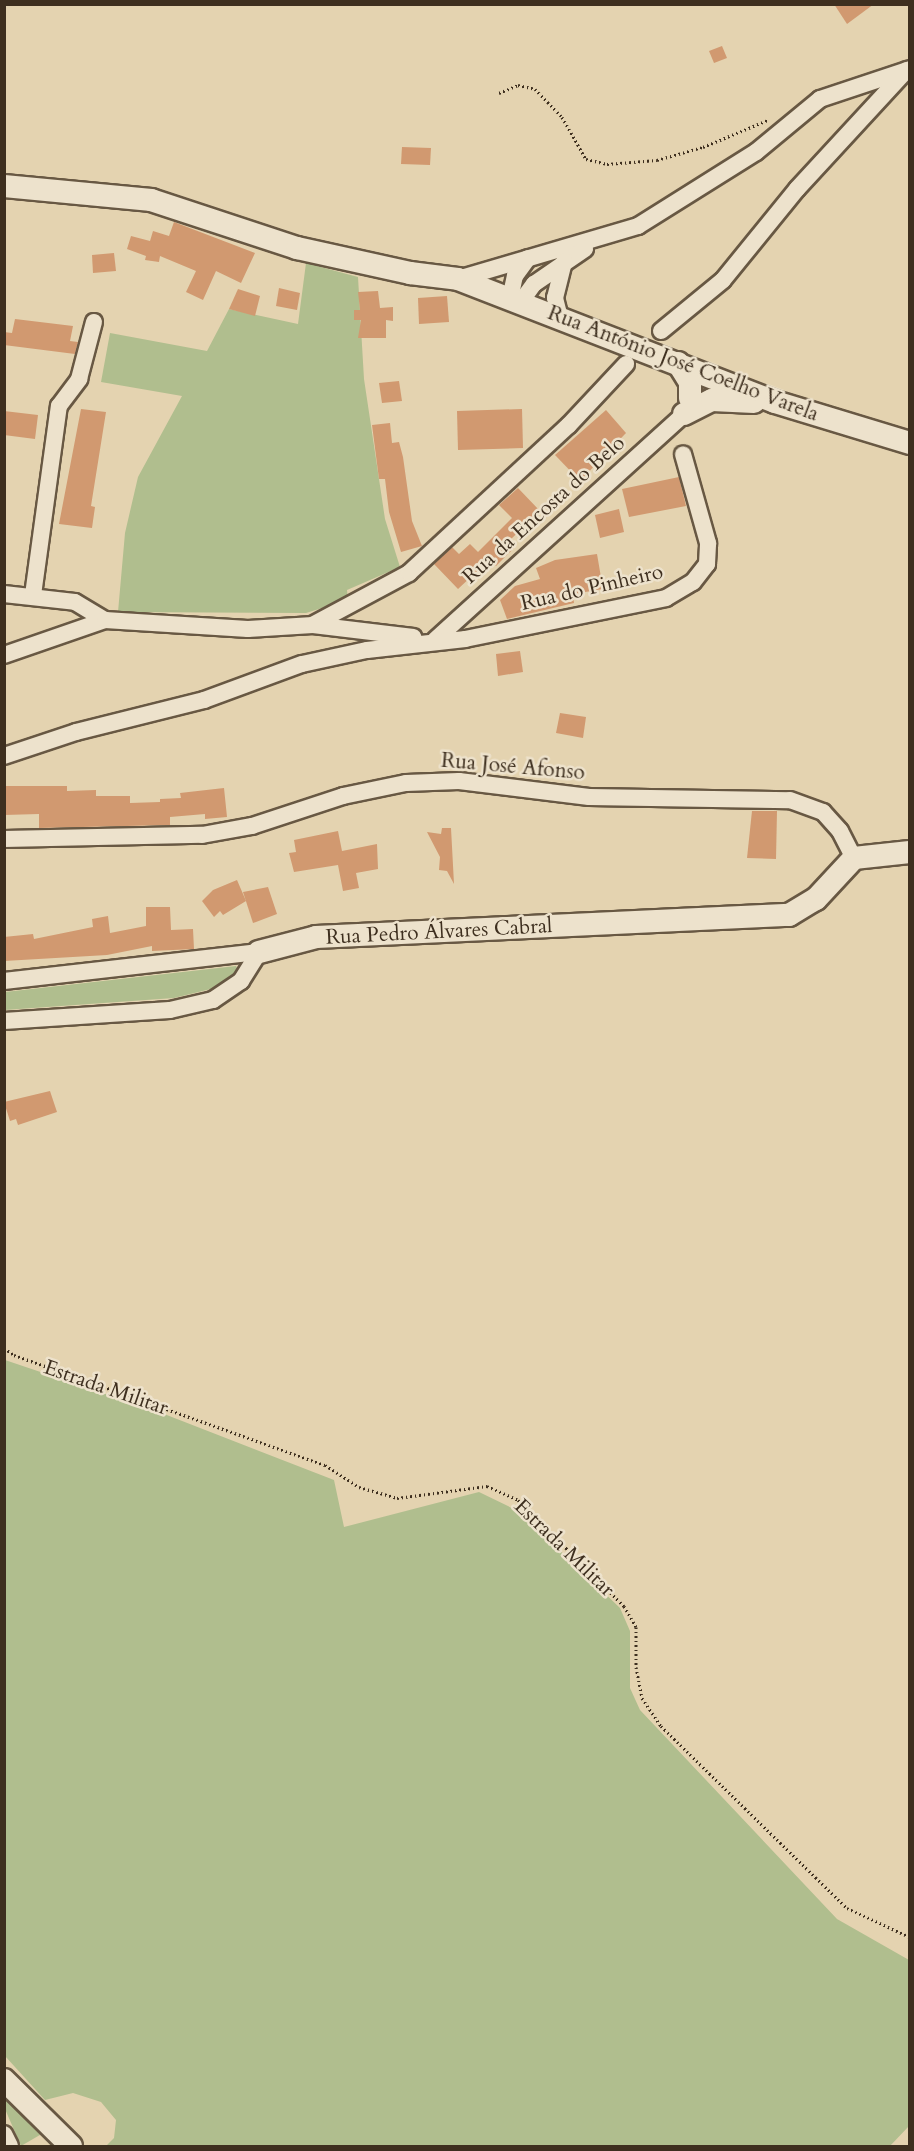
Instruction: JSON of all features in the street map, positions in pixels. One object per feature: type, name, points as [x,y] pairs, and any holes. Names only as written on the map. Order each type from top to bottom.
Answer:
[{"type":"street","points":[[515,301],[564,261],[607,237],[667,212],[756,152],[820,99],[908,69]]},
{"type":"street","points":[[661,331],[723,280],[797,189],[908,69]]},
{"type":"street","name":"Rua António José Coelho Varela","points":[[4,186],[151,200],[297,248],[458,279],[775,402],[909,443]]},
{"type":"street","points":[[458,279],[607,237]]},
{"type":"street","points":[[515,301],[515,276],[528,258]]},
{"type":"street","points":[[560,318],[556,280],[564,261]]},
{"type":"street","points":[[33,595],[59,406],[79,379],[94,322]]},
{"type":"street","points":[[678,363],[690,382],[696,404]]},
{"type":"street","points":[[313,625],[409,573],[568,426],[626,364]]},
{"type":"street","points":[[696,404],[716,390],[713,377]]},
{"type":"street","points":[[696,404],[775,402]]},
{"type":"street","name":"Rua da Encosta do Belo","points":[[435,640],[696,404]]},
{"type":"street","name":"Rua do Pinheiro","points":[[435,640],[465,639],[666,598],[693,582],[708,564],[708,543],[683,454]]},
{"type":"street","points":[[4,594],[33,595],[75,602],[105,620]]},
{"type":"street","points":[[4,656],[105,620],[248,629],[313,625],[435,640]]},
{"type":"street","points":[[4,756],[76,732],[204,700],[302,664],[435,640]]},
{"type":"street","name":"Rua José Afonso","points":[[4,839],[202,835],[252,826],[342,796],[406,783],[459,781],[589,797],[790,800],[823,812],[840,831],[854,858]]},
{"type":"street","points":[[854,858],[909,852]]},
{"type":"street","name":"Rua Pedro Álvares Cabral","points":[[4,981],[208,960],[259,951],[316,937],[789,915],[806,908],[854,858]]},
{"type":"street","points":[[4,1021],[170,1010],[213,1000],[241,981],[259,951]]},
{"type":"street","points":[[4,2080],[71,2146]]},
{"type":"street","points":[[4,2134],[10,2146]]},
{"type":"path","points":[[499,93],[518,86],[535,88],[562,117],[586,159],[607,164],[657,160],[691,150],[776,116]]},
{"type":"path","name":"Estrada Militar","points":[[4,1348],[14,1355],[326,1465],[358,1487],[397,1498],[487,1486],[518,1500],[624,1606],[636,1628],[636,1667],[642,1698],[661,1726],[847,1908],[909,1937]]},
{"type":"green space","points":[[306,263],[358,277],[364,379],[385,519],[400,567],[347,590],[348,600],[306,613],[118,612],[125,533],[138,477],[182,396],[101,382],[110,333],[207,351],[229,309],[298,324]]},
{"type":"green space","points":[[236,966],[238,970],[219,987],[174,998],[5,1010],[5,992]]},
{"type":"green space","points":[[5,1360],[159,1412],[334,1480],[344,1527],[479,1492],[520,1512],[620,1608],[630,1631],[630,1688],[640,1710],[837,1919],[909,1960],[909,2126],[890,2146],[106,2146],[114,2138],[116,2120],[101,2102],[73,2093],[45,2100],[5,2056]]},
{"type":"green space","points":[[9,2099],[45,2132],[21,2146],[5,2109],[5,2102]]},
{"type":"building","points":[[834,4],[874,4],[847,24]]},
{"type":"building","points":[[722,46],[727,58],[714,63],[709,51]]},
{"type":"building","points":[[402,147],[431,148],[430,165],[401,164]]},
{"type":"building","points":[[174,222],[255,253],[241,283],[216,271],[203,300],[186,292],[196,271],[160,256],[159,262],[145,260],[146,256],[127,249],[131,236],[150,241],[153,231],[169,236]]},
{"type":"building","points":[[114,253],[116,271],[93,273],[92,255]]},
{"type":"building","points":[[279,288],[300,293],[297,310],[276,306]]},
{"type":"building","points":[[238,289],[260,296],[255,316],[229,309]]},
{"type":"building","points":[[378,291],[380,308],[393,307],[393,321],[386,320],[386,338],[358,338],[361,320],[354,320],[354,310],[360,310],[358,292]]},
{"type":"building","points":[[447,296],[449,322],[419,324],[418,298]]},
{"type":"building","points":[[15,319],[73,326],[70,341],[78,342],[75,354],[4,345],[4,332],[12,333]]},
{"type":"building","points":[[399,381],[402,401],[382,403],[379,383]]},
{"type":"building","points":[[81,409],[106,412],[91,506],[95,507],[92,528],[59,524]]},
{"type":"building","points":[[522,409],[523,448],[458,450],[457,411]]},
{"type":"building","points":[[606,410],[626,433],[580,481],[555,455]]},
{"type":"building","points":[[4,411],[38,415],[35,439],[4,435]]},
{"type":"building","points":[[390,423],[392,443],[399,442],[403,457],[412,521],[422,546],[401,552],[389,512],[385,479],[379,479],[372,425]]},
{"type":"building","points":[[679,477],[686,506],[629,517],[622,489]]},
{"type":"building","points":[[518,488],[540,511],[508,542],[514,548],[496,566],[489,560],[458,589],[434,564],[452,547],[459,554],[470,544],[478,552],[512,518],[499,505]]},
{"type":"building","points":[[619,509],[624,532],[600,538],[595,515]]},
{"type":"building","points":[[597,554],[603,589],[573,594],[574,603],[507,619],[500,600],[515,586],[540,579],[536,568],[555,560]]},
{"type":"building","points":[[520,651],[523,672],[498,676],[496,654]]},
{"type":"building","points":[[560,713],[586,717],[583,738],[556,733]]},
{"type":"building","points":[[4,786],[67,786],[67,791],[96,790],[96,796],[130,796],[130,803],[160,802],[160,799],[181,798],[180,793],[224,788],[227,817],[205,819],[205,814],[170,817],[170,825],[39,828],[39,814],[4,815]]},
{"type":"building","points":[[752,811],[777,811],[776,859],[747,858]]},
{"type":"building","points":[[442,828],[451,828],[454,884],[447,871],[439,870],[440,857],[427,832],[441,834]]},
{"type":"building","points":[[338,831],[342,851],[377,844],[378,869],[356,873],[359,888],[343,891],[338,865],[294,872],[289,853],[296,852],[294,840]]},
{"type":"building","points":[[237,880],[246,901],[223,915],[220,911],[214,917],[202,901],[213,890]]},
{"type":"building","points":[[268,887],[277,914],[253,923],[243,892]]},
{"type":"building","points":[[146,907],[170,907],[171,930],[193,929],[194,949],[152,951],[152,946],[107,955],[4,961],[4,937],[33,934],[34,939],[93,927],[92,919],[108,916],[110,933],[146,926]]},
{"type":"building","points":[[50,1091],[57,1112],[18,1125],[16,1119],[10,1121],[4,1102]]}]
